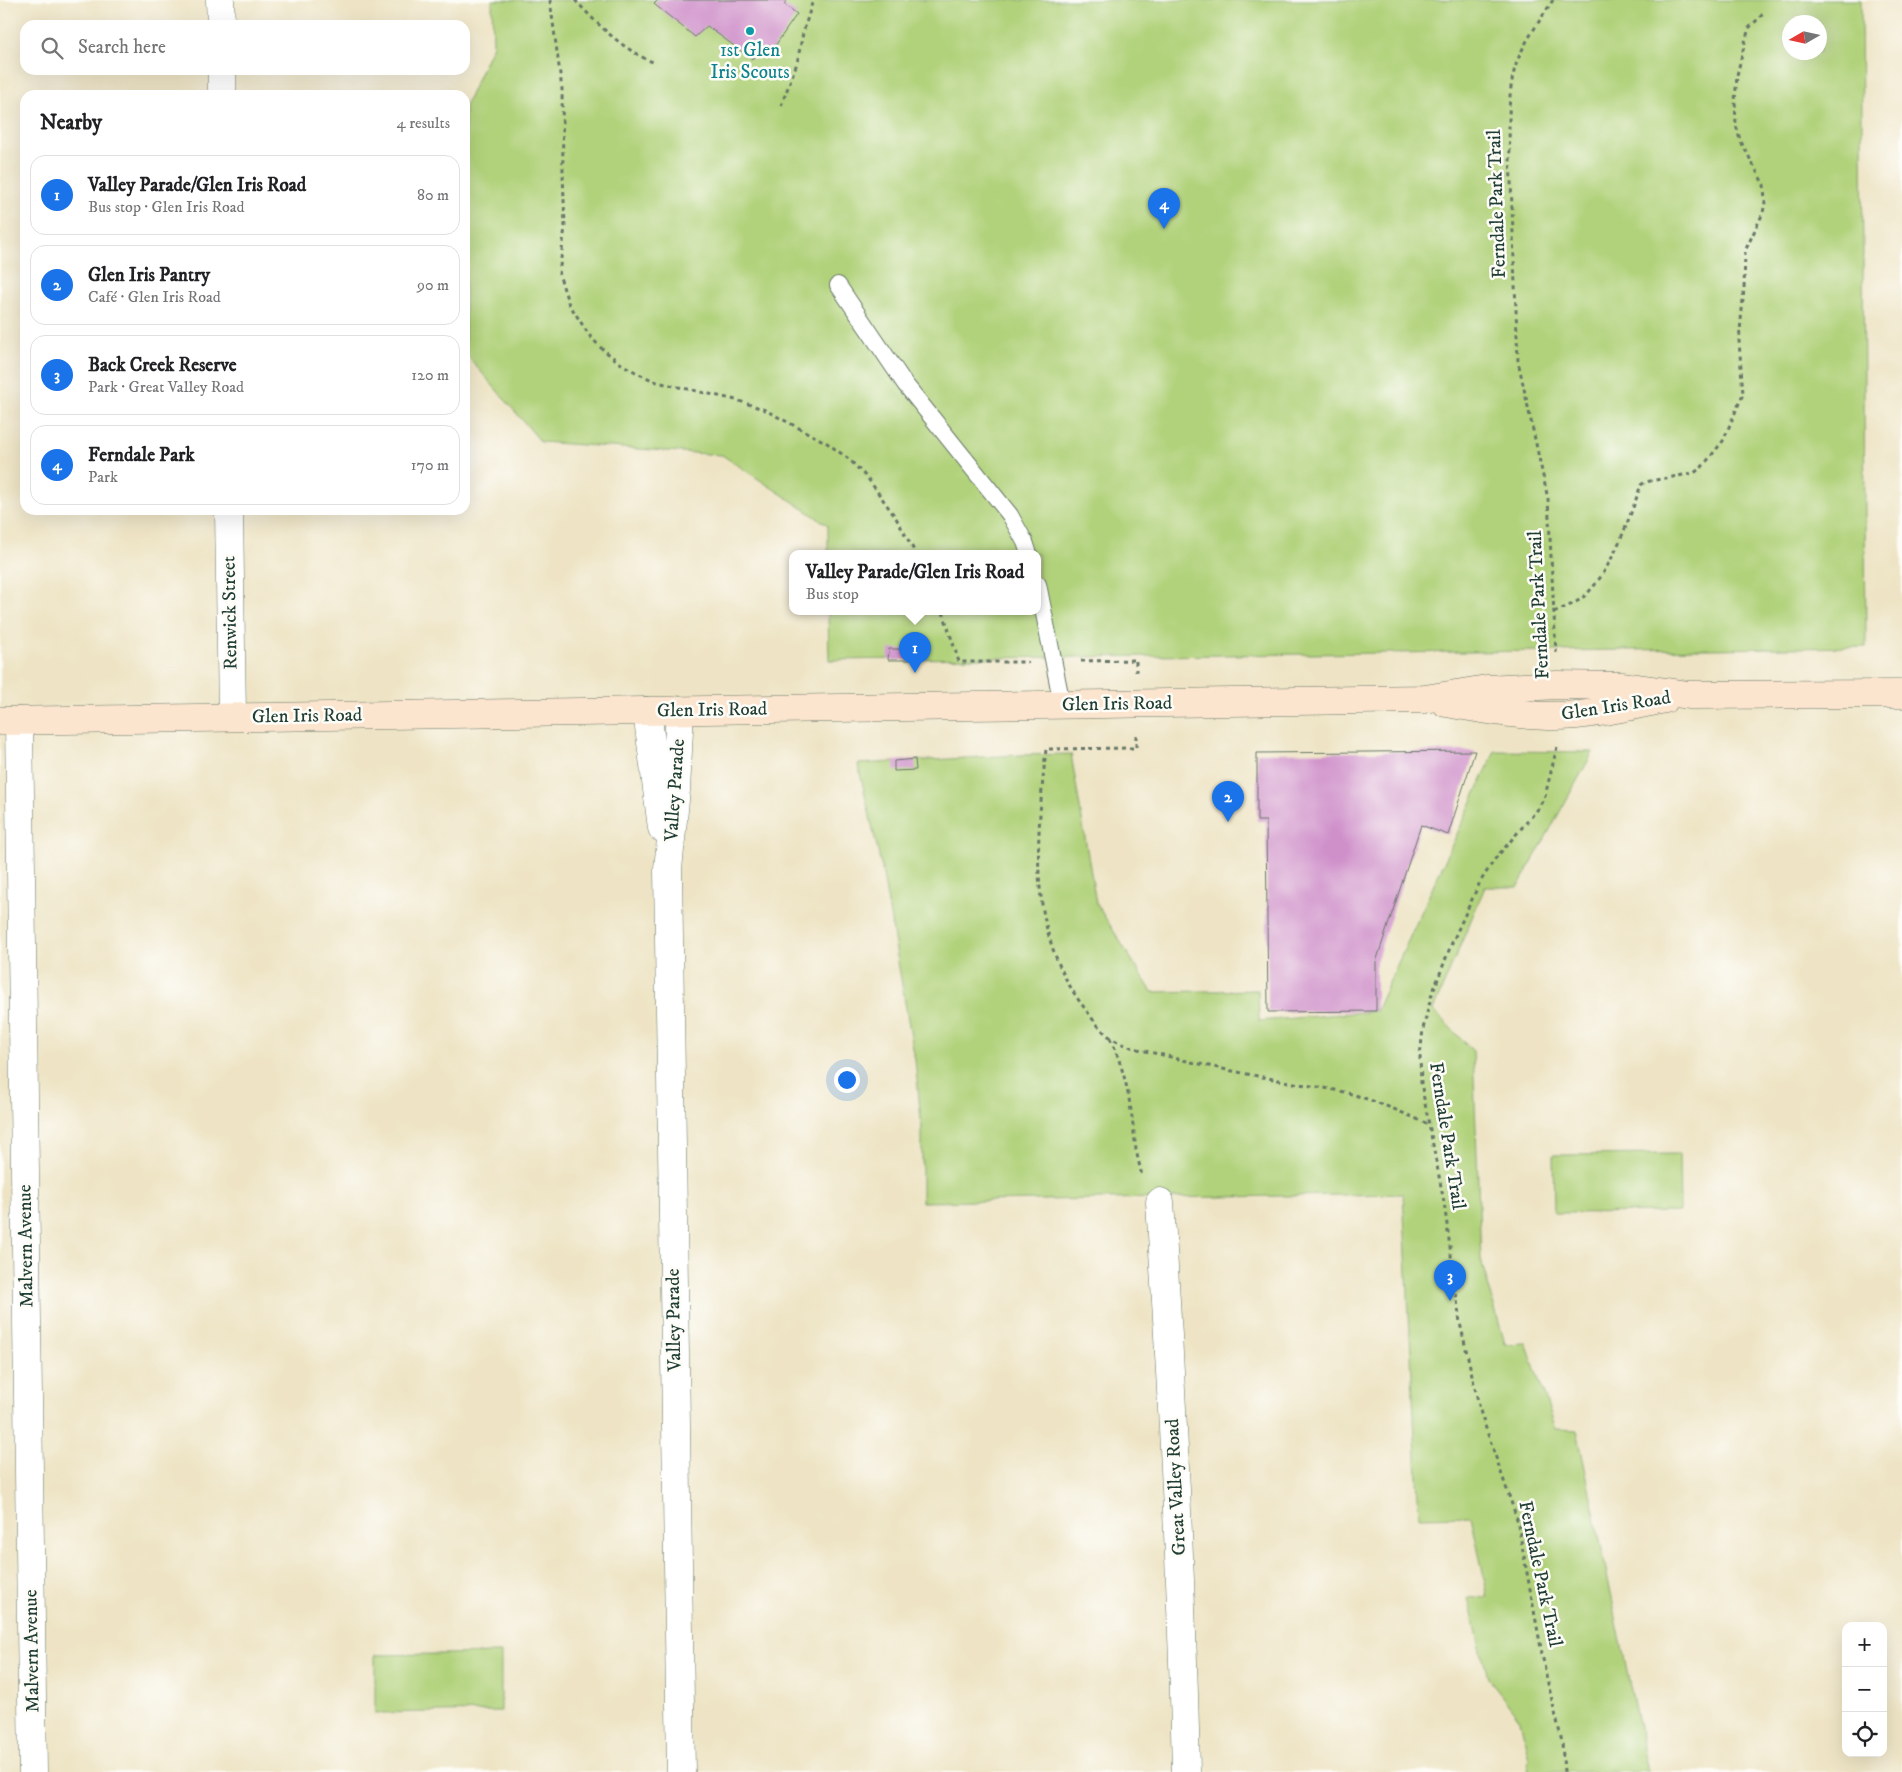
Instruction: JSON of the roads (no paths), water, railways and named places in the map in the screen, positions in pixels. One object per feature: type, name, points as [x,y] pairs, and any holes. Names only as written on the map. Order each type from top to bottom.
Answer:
[{"type":"main road","name":"Glen Iris Road","points":[[9,721],[1424,699],[1487,689],[1557,686],[1623,686],[1688,695],[1902,694]]},
{"type":"main road","name":"Glen Iris Road","points":[[1424,699],[1513,714],[1558,716],[1624,708],[1688,695]]},
{"type":"street","points":[[220,0],[221,20]]},
{"type":"street","points":[[222,75],[222,90]]},
{"type":"street","name":"Renwick Street","points":[[229,515],[232,717]]},
{"type":"street","name":"Valley Parade","points":[[680,710],[676,790],[668,869],[680,1772]]},
{"type":"street","name":"Valley Parade","points":[[647,711],[668,869]]},
{"type":"street","name":"Malvern Avenue","points":[[9,721],[34,1772]]},
{"type":"street","name":"Great Valley Road","points":[[1160,1202],[1184,1662],[1186,1772]]},
{"type":"lane","points":[[838,284],[905,384],[1010,515],[1028,550]]},
{"type":"lane","points":[[1041,599],[1062,704]]},
{"type":"place","name":"1st Glen Iris Scouts","points":[[750,31]]},
{"type":"place","name":"Ferndale Park","points":[[1164,229]]},
{"type":"place","name":"Valley Parade/Glen Iris Road","points":[[915,673]]},
{"type":"place","name":"Glen Iris Pantry","points":[[1228,822]]},
{"type":"place","name":"Back Creek Reserve","points":[[1450,1301]]}]
